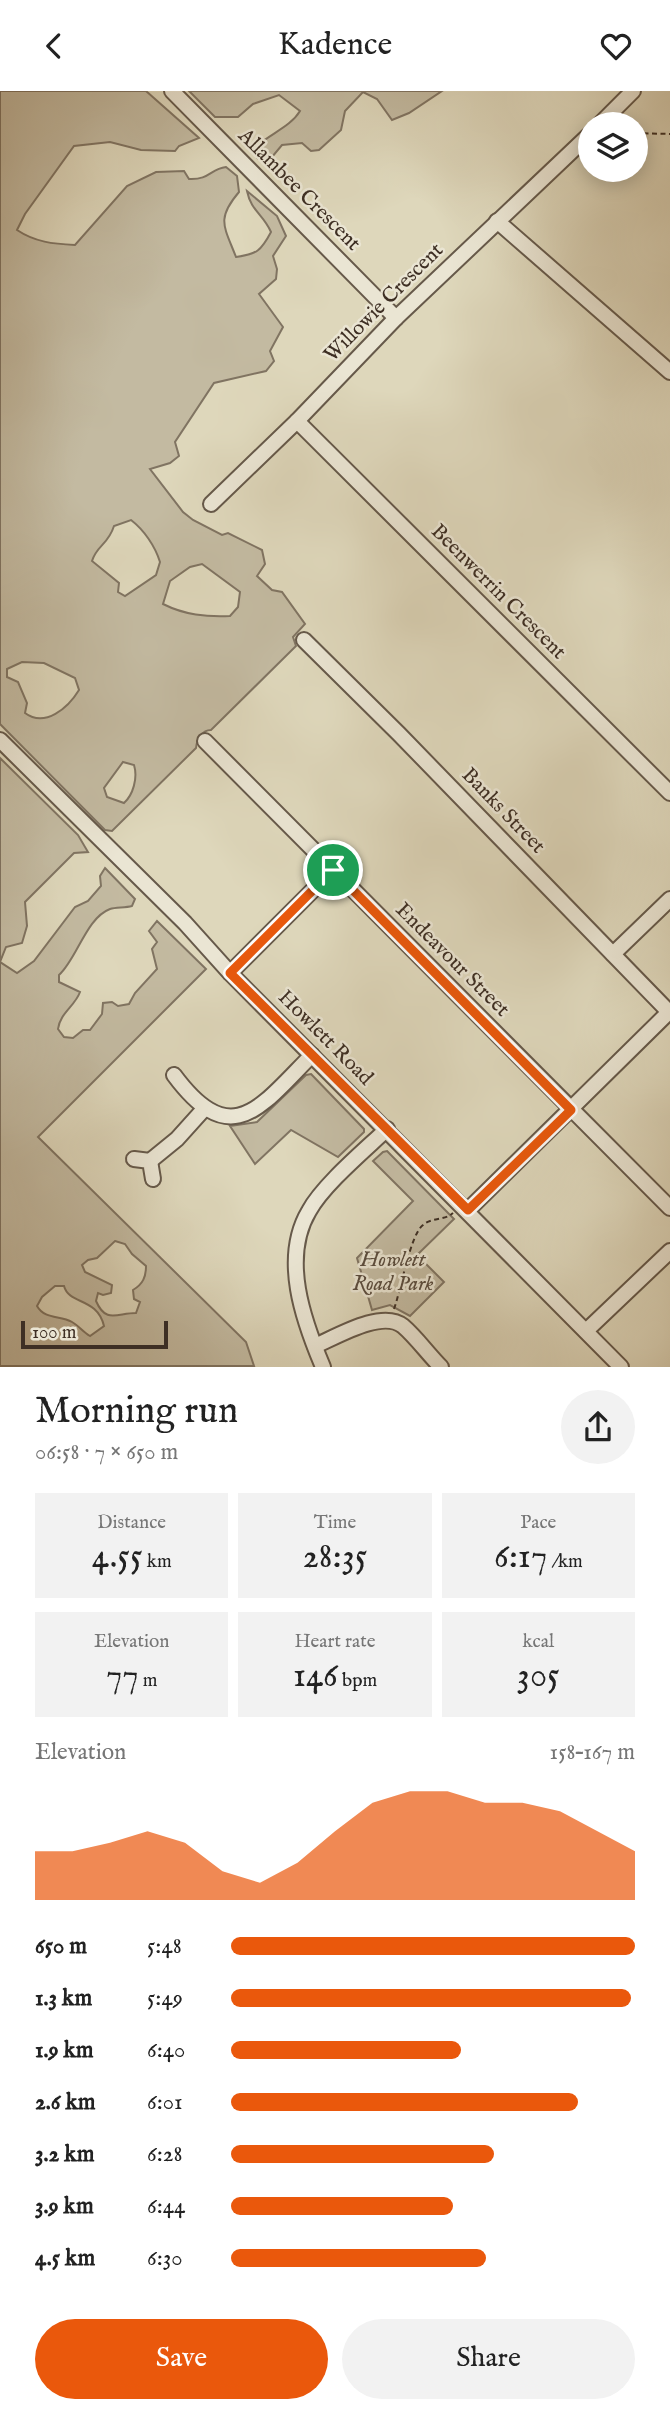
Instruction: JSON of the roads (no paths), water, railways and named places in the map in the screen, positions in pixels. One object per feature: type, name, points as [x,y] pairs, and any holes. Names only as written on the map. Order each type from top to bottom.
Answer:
[{"type":"street","name":"Allambee Crescent","points":[[172,91],[396,318]]},
{"type":"street","points":[[612,112],[633,91]]},
{"type":"street","name":"Willowie Crescent","points":[[211,504],[297,421],[396,318],[578,145]]},
{"type":"street","points":[[497,221],[670,372]]},
{"type":"street","name":"Beenwerrin Crescent","points":[[297,421],[670,793]]},
{"type":"street","name":"Banks Street","points":[[304,640],[670,1013]]},
{"type":"street","name":"Howlett Road","points":[[0,740],[621,1367]]},
{"type":"street","name":"Endeavour Street","points":[[205,741],[670,1208]]},
{"type":"street","points":[[230,973],[333,870]]},
{"type":"street","points":[[613,954],[670,899]]},
{"type":"street","points":[[465,1207],[571,1110],[670,1013]]},
{"type":"street","points":[[170,1096],[178,1081],[204,1108],[222,1117],[240,1117],[257,1109],[312,1055]]},
{"type":"street","points":[[134,1159],[150,1161],[177,1139],[204,1108]]},
{"type":"street","points":[[323,1367],[300,1298],[296,1270],[297,1241],[303,1222],[316,1200],[387,1129]]},
{"type":"street","points":[[150,1161],[153,1178]]},
{"type":"street","points":[[586,1331],[670,1251]]},
{"type":"street","points":[[315,1346],[377,1320],[390,1320],[401,1325],[441,1367]]},
{"type":"park label","name":"Howlett Road Park","points":[[393,1272]]}]
